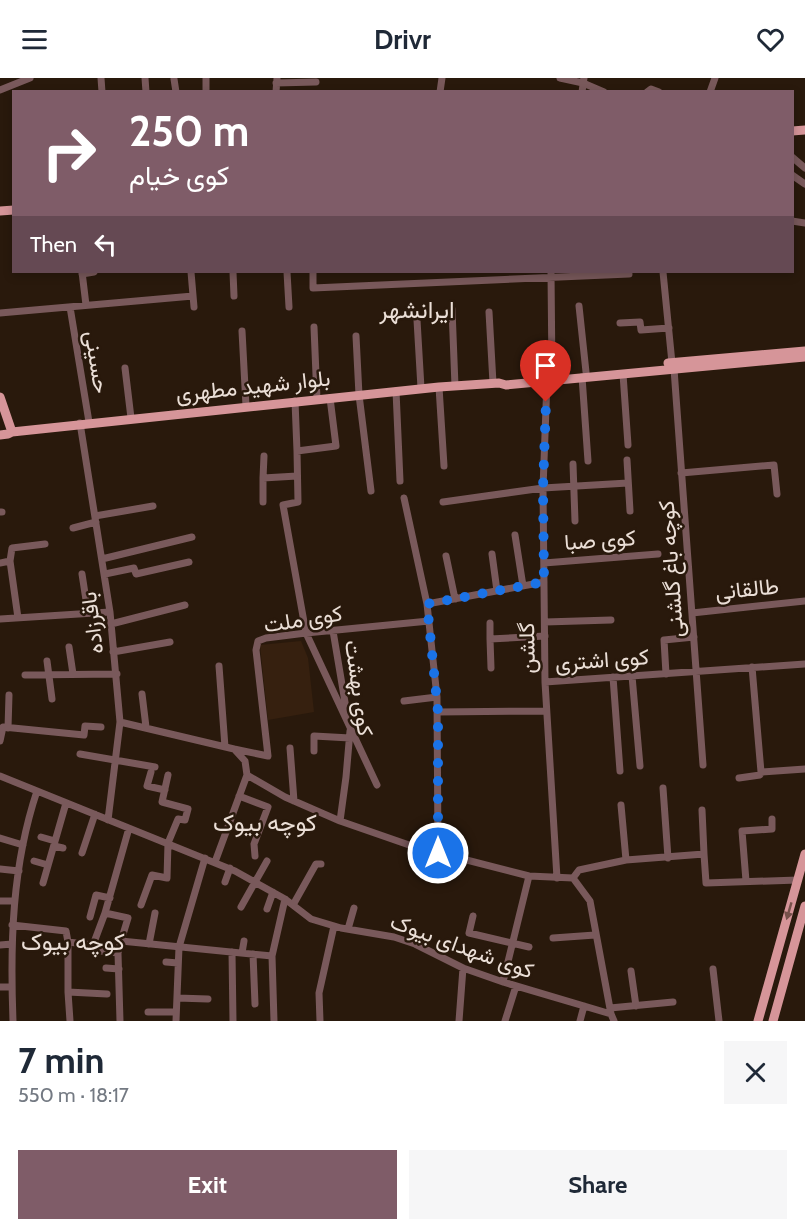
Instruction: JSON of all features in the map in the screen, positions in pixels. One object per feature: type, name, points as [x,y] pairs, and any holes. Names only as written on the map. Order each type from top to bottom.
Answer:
[{"type":"main road","name":"بلوار شهید مطهری","points":[[0,435],[85,423],[246,406],[421,388],[496,383],[505,380],[584,375],[805,351]]},
{"type":"main road","name":"بلوار شهید مطهری","points":[[584,375],[623,374],[673,366],[805,357]]},
{"type":"main road","points":[[0,397],[12,432]]},
{"type":"main road","name":"بلوار شهید مطهری","points":[[0,430],[7,429],[12,432]]},
{"type":"main road","points":[[758,1021],[805,854]]},
{"type":"main road","points":[[773,1021],[805,906]]},
{"type":"street","points":[[0,90],[30,78]]},
{"type":"street","points":[[560,78],[584,81],[600,90]]},
{"type":"street","points":[[277,80],[316,82]]},
{"type":"street","points":[[82,273],[87,305]]},
{"type":"street","points":[[191,273],[194,307]]},
{"type":"street","points":[[233,273],[234,296]]},
{"type":"street","points":[[287,273],[289,307]]},
{"type":"street","points":[[313,273],[313,288],[551,274],[629,274]]},
{"type":"street","name":"کوچه باغ گلشنی","points":[[663,273],[673,366],[703,765]]},
{"type":"street","name":"گلشن","points":[[551,274],[550,378],[543,488],[546,711],[557,878]]},
{"type":"street","points":[[0,313],[193,296]]},
{"type":"street","points":[[579,306],[588,461]]},
{"type":"street","name":"حسینی","points":[[70,307],[85,423]]},
{"type":"street","points":[[452,309],[455,386]]},
{"type":"street","points":[[489,312],[496,383]]},
{"type":"street","points":[[417,320],[421,388]]},
{"type":"street","points":[[620,323],[640,322],[641,330],[669,328]]},
{"type":"street","points":[[314,327],[317,399]]},
{"type":"street","points":[[242,331],[246,406]]},
{"type":"street","points":[[356,336],[359,395],[371,491]]},
{"type":"street","points":[[125,368],[131,418]]},
{"type":"street","points":[[623,374],[628,445]]},
{"type":"street","points":[[439,387],[444,466]]},
{"type":"street","points":[[396,391],[400,481]]},
{"type":"street","points":[[297,451],[336,446],[330,398]]},
{"type":"street","points":[[295,401],[298,501],[283,505],[306,633],[377,784]]},
{"type":"street","name":"باقرزاده","points":[[85,423],[110,612],[120,722],[108,820]]},
{"type":"street","points":[[263,502],[264,456]]},
{"type":"street","points":[[627,460],[630,511]]},
{"type":"street","points":[[573,464],[575,521]]},
{"type":"street","points":[[681,472],[774,465],[777,494]]},
{"type":"street","points":[[263,478],[297,476]]},
{"type":"street","points":[[443,502],[543,488],[628,483]]},
{"type":"street","points":[[404,498],[427,604],[437,697],[438,853]]},
{"type":"street","points":[[73,528],[96,519],[153,506]]},
{"type":"street","points":[[515,535],[523,586]]},
{"type":"street","points":[[102,559],[192,537]]},
{"type":"street","points":[[18,618],[10,561],[12,548],[45,544]]},
{"type":"street","points":[[492,554],[497,591]]},
{"type":"street","name":"کوی صبا","points":[[544,563],[658,554]]},
{"type":"street","points":[[446,556],[455,599]]},
{"type":"street","points":[[0,563],[10,561]]},
{"type":"street","points":[[105,574],[134,568],[136,574],[189,561]]},
{"type":"street","points":[[82,574],[88,613]]},
{"type":"street","points":[[427,604],[544,582]]},
{"type":"street","name":"طالقانی","points":[[692,613],[805,602]]},
{"type":"street","points":[[111,624],[185,605]]},
{"type":"street","points":[[0,619],[110,612]]},
{"type":"street","points":[[545,622],[611,620]]},
{"type":"street","name":"کوی ملت","points":[[234,749],[268,756],[256,650],[258,641],[306,633],[429,621]]},
{"type":"street","points":[[490,623],[491,668]]},
{"type":"street","name":"کوی بهشت","points":[[333,631],[350,727],[340,821]]},
{"type":"street","points":[[490,639],[545,636]]},
{"type":"street","points":[[666,674],[664,640],[694,637]]},
{"type":"street","points":[[113,652],[170,642]]},
{"type":"street","points":[[69,647],[73,674]]},
{"type":"street","points":[[47,661],[52,699]]},
{"type":"street","name":"کوی اشتری","points":[[545,682],[805,664]]},
{"type":"street","points":[[219,666],[225,747]]},
{"type":"street","points":[[752,668],[761,772]]},
{"type":"street","points":[[25,675],[117,674]]},
{"type":"street","points":[[632,676],[640,766]]},
{"type":"street","points":[[613,677],[620,771]]},
{"type":"street","points":[[142,694],[146,728]]},
{"type":"street","points":[[0,741],[9,695]]},
{"type":"street","points":[[404,701],[437,697]]},
{"type":"street","points":[[438,712],[546,711]]},
{"type":"street","points":[[120,722],[234,749],[245,761],[247,775],[215,862]]},
{"type":"street","points":[[4,727],[84,735],[85,726],[101,727]]},
{"type":"street","points":[[314,751],[314,736],[350,738]]},
{"type":"street","points":[[290,748],[294,801]]},
{"type":"street","points":[[80,754],[153,770],[147,786],[165,790]]},
{"type":"street","points":[[739,778],[760,775],[761,772],[805,769]]},
{"type":"street","points":[[141,905],[152,875],[167,878],[168,843],[178,819],[185,820],[188,809],[162,802],[168,775]]},
{"type":"street","points":[[247,775],[294,801],[340,821],[412,846],[529,876],[573,878]]},
{"type":"street","name":"کوی شهدای بیوک","points":[[0,777],[230,868],[285,898],[311,919],[334,926],[394,937],[415,944],[463,968],[612,1014]]},
{"type":"street","points":[[663,788],[668,858]]},
{"type":"street","points":[[13,1021],[14,901],[23,845],[37,791]]},
{"type":"street","points":[[239,796],[268,807],[254,844],[255,856]]},
{"type":"street","points":[[43,883],[66,803]]},
{"type":"street","points":[[621,805],[626,860]]},
{"type":"street","points":[[702,810],[705,882],[798,880]]},
{"type":"street","points":[[82,854],[95,814]]},
{"type":"street","points":[[746,881],[742,831],[772,829],[772,819]]},
{"type":"street","points":[[118,953],[93,950],[93,945],[110,898],[129,828]]},
{"type":"street","points":[[41,837],[63,848]]},
{"type":"street","points":[[0,838],[23,845]]},
{"type":"street","points":[[573,878],[579,870],[626,860],[704,854]]},
{"type":"street","points":[[176,1021],[179,947],[205,858]]},
{"type":"street","points":[[34,861],[48,865]]},
{"type":"street","points":[[241,907],[267,861]]},
{"type":"street","points":[[293,905],[316,864],[321,864]]},
{"type":"street","points":[[225,882],[230,868]]},
{"type":"street","points":[[0,869],[19,871]]},
{"type":"street","points":[[503,982],[529,876]]},
{"type":"street","points":[[573,878],[590,900],[612,1014],[636,1006],[673,1002]]},
{"type":"street","points":[[267,909],[273,892]]},
{"type":"street","points":[[90,917],[96,895],[110,898]]},
{"type":"street","points":[[274,1021],[272,957],[285,898]]},
{"type":"street","points":[[0,900],[14,901]]},
{"type":"street","points":[[348,929],[354,908]]},
{"type":"street","points":[[105,913],[128,918],[118,953],[120,1021]]},
{"type":"street","points":[[149,944],[154,913]]},
{"type":"street","points":[[473,916],[469,933],[529,947]]},
{"type":"street","points":[[12,925],[66,931],[70,1021]]},
{"type":"street","points":[[320,1021],[319,993],[334,926]]},
{"type":"street","points":[[553,938],[595,935]]},
{"type":"street","points":[[121,941],[272,957]]},
{"type":"street","points":[[242,953],[244,941]]},
{"type":"street","points":[[68,942],[93,945]]},
{"type":"street","points":[[0,945],[12,944]]},
{"type":"street","points":[[232,952],[233,1021]]},
{"type":"street","points":[[253,954],[255,1004]]},
{"type":"street","points":[[166,962],[178,963]]},
{"type":"street","points":[[106,968],[119,969]]},
{"type":"street","points":[[459,1021],[463,968]]},
{"type":"street","points":[[713,969],[719,1021]]},
{"type":"street","points":[[632,971],[636,1006]]},
{"type":"street","points":[[505,1021],[516,986]]},
{"type":"street","points":[[0,987],[12,987]]},
{"type":"street","points":[[68,992],[107,994]]},
{"type":"street","points":[[177,998],[208,999]]},
{"type":"street","points":[[580,1021],[584,1006]]},
{"type":"street","points":[[148,1012],[176,1012]]},
{"type":"shaded area","points":[[301,641],[308,658],[314,712],[268,720],[260,645]]},
{"type":"district","name":"ایرانشهر","points":[[417,309]]},
{"type":"district","name":"کوچه بیوک","points":[[265,822]]},
{"type":"district","name":"کوچه بیوک","points":[[73,941]]},
{"type":"route","points":[[438,853],[438,712],[427,604],[544,582],[543,488],[546,402]]}]
